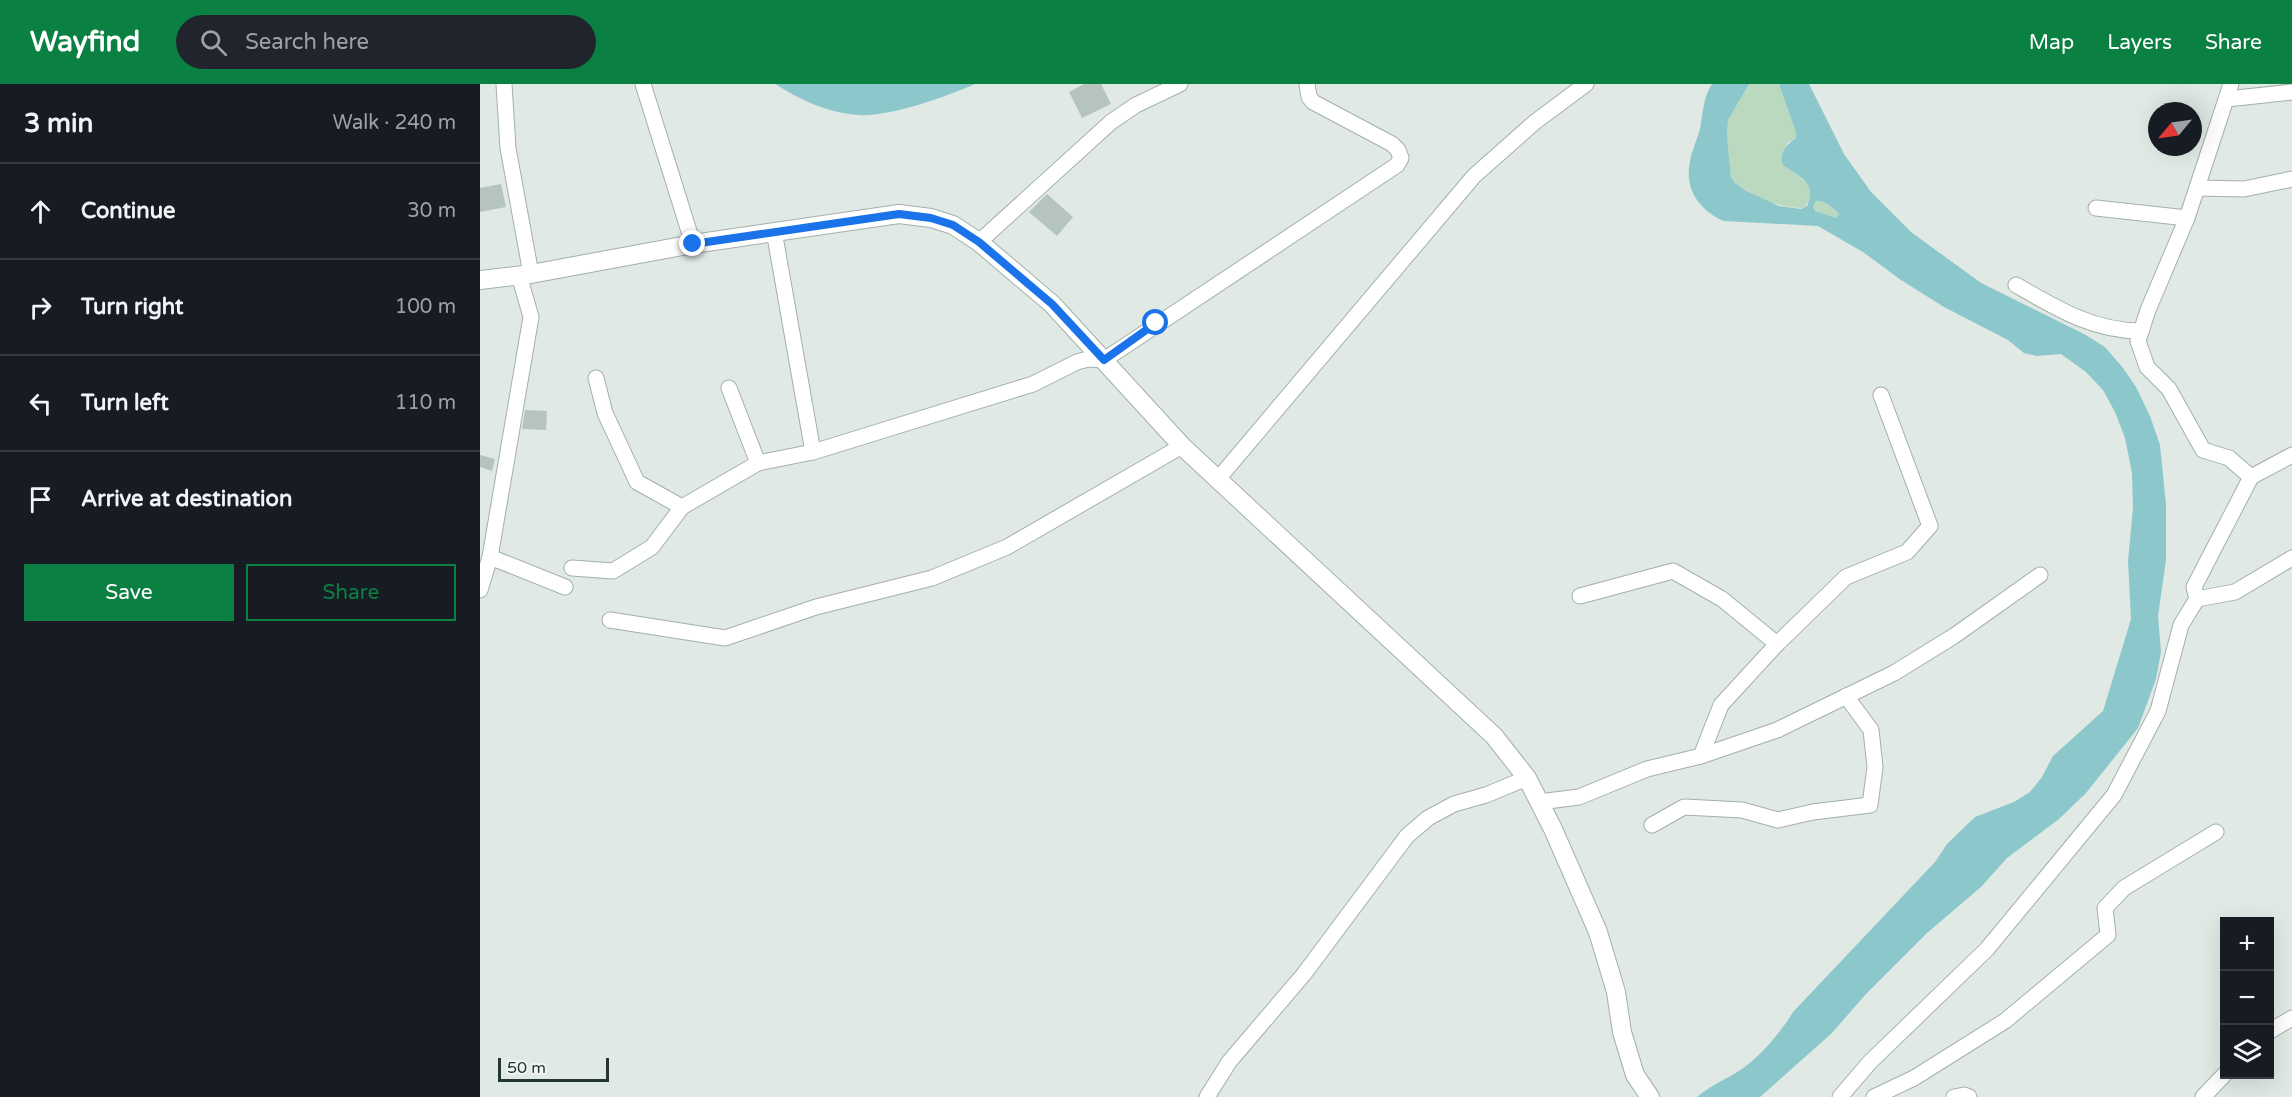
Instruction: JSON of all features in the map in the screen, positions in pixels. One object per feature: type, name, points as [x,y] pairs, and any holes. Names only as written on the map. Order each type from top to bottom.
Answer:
[{"type":"street","points":[[480,590],[490,557],[531,317],[508,148],[504,84]]},
{"type":"street","points":[[643,84],[693,244]]},
{"type":"street","points":[[979,242],[1111,122],[1136,105],[1180,84]]},
{"type":"street","points":[[572,568],[613,571],[652,546],[682,507],[758,464],[813,452],[1033,384],[1088,358],[1104,360],[1397,165],[1401,158],[1398,150],[1392,144],[1313,102],[1309,97],[1307,84]]},
{"type":"street","points":[[1218,479],[1474,176],[1535,122],[1586,84]]},
{"type":"street","points":[[2231,84],[2187,218],[2138,341],[2147,367],[2169,389],[2203,450],[2229,458],[2251,477]]},
{"type":"street","points":[[2227,99],[2292,92]]},
{"type":"street","points":[[2197,188],[2244,189],[2292,179]]},
{"type":"street","points":[[2096,208],[2187,218]]},
{"type":"street","points":[[480,280],[774,231],[899,214],[931,218],[953,225],[979,242],[1052,304],[1182,446],[1494,736],[1527,778],[1599,932],[1616,992],[1625,1044],[1635,1075],[1650,1097]]},
{"type":"street","points":[[774,231],[813,452]]},
{"type":"street","points":[[2016,285],[2069,316],[2122,331],[2141,330]]},
{"type":"street","points":[[596,378],[605,413],[637,482],[682,507]]},
{"type":"street","points":[[729,388],[758,464]]},
{"type":"street","points":[[1701,756],[1721,705],[1777,644],[1846,577],[1907,552],[1930,526],[1881,395]]},
{"type":"street","points":[[610,620],[725,638],[816,607],[932,578],[1007,547],[1182,446]]},
{"type":"street","points":[[1840,1097],[1870,1062],[1987,949],[2114,795],[2158,711],[2181,625],[2197,599],[2194,587],[2251,477],[2292,456]]},
{"type":"street","points":[[490,557],[565,587]]},
{"type":"street","points":[[2197,599],[2235,592],[2292,558]]},
{"type":"street","points":[[1580,596],[1673,571],[1722,599],[1777,644]]},
{"type":"street","points":[[1539,802],[1579,796],[1647,770],[1701,756],[1777,730],[1894,673],[1954,636],[2040,575]]},
{"type":"street","points":[[1652,825],[1684,807],[1742,810],[1778,820],[1813,812],[1870,805],[1875,766],[1870,730],[1846,696]]},
{"type":"street","points":[[1208,1097],[1229,1062],[1304,974],[1407,836],[1428,818],[1454,804],[1486,795],[1527,778]]},
{"type":"street","points":[[1874,1097],[1914,1078],[2005,1021],[2108,935],[2105,908],[2124,888],[2216,832]]},
{"type":"street","points":[[2274,1029],[2292,1018]]},
{"type":"street","points":[[2203,1097],[2220,1079]]},
{"type":"street","points":[[1889,1090],[1907,1097]]},
{"type":"street","points":[[1954,1097],[1965,1095],[1969,1097]]},
{"type":"green space","points":[[1749,84],[1779,84],[1785,97],[1796,138],[1787,143],[1782,164],[1809,187],[1811,193],[1804,208],[1764,200],[1744,190],[1731,177],[1727,136],[1728,120]]},
{"type":"green space","points":[[1816,201],[1834,209],[1839,214],[1836,219],[1815,211],[1813,206]]},
{"type":"water","points":[[775,84],[975,84],[933,100],[886,113],[858,115],[836,112],[815,105]]},
{"type":"water","points":[[1712,84],[1749,84],[1728,120],[1727,136],[1731,177],[1746,191],[1779,206],[1801,209],[1807,206],[1810,197],[1808,185],[1782,164],[1785,148],[1796,138],[1779,84],[1809,84],[1844,154],[1871,192],[1911,232],[1981,283],[2084,334],[2105,347],[2136,387],[2150,416],[2160,445],[2166,505],[2166,560],[2158,616],[2161,652],[2156,679],[2138,728],[2086,793],[2059,819],[2007,858],[1981,887],[1927,933],[1865,995],[1832,1033],[1760,1097],[1697,1097],[1757,1057],[1777,1035],[1793,1012],[1935,862],[1947,844],[1975,817],[2014,802],[2030,792],[2042,777],[2053,756],[2103,711],[2131,619],[2128,561],[2133,508],[2132,473],[2125,438],[2103,390],[2086,372],[2061,354],[2037,356],[2024,353],[2008,340],[1944,307],[1901,280],[1863,252],[1818,226],[1724,221],[1707,211],[1695,197],[1689,181],[1689,171]],"holes":[[[1816,201],[1829,205],[1839,214],[1836,218],[1815,211],[1813,206]]]},
{"type":"building","points":[[1084,84],[1101,84],[1111,104],[1082,118],[1069,92]]},
{"type":"building","points":[[501,184],[506,207],[480,212],[480,188]]},
{"type":"building","points":[[1047,194],[1073,217],[1057,236],[1029,212]]},
{"type":"building","points":[[525,410],[547,411],[546,430],[522,429]]},
{"type":"building","points":[[480,455],[495,459],[492,471],[480,467]]},
{"type":"route","points":[[693,244],[899,214],[931,218],[953,225],[979,242],[1052,304],[1104,360],[1156,323]]}]
